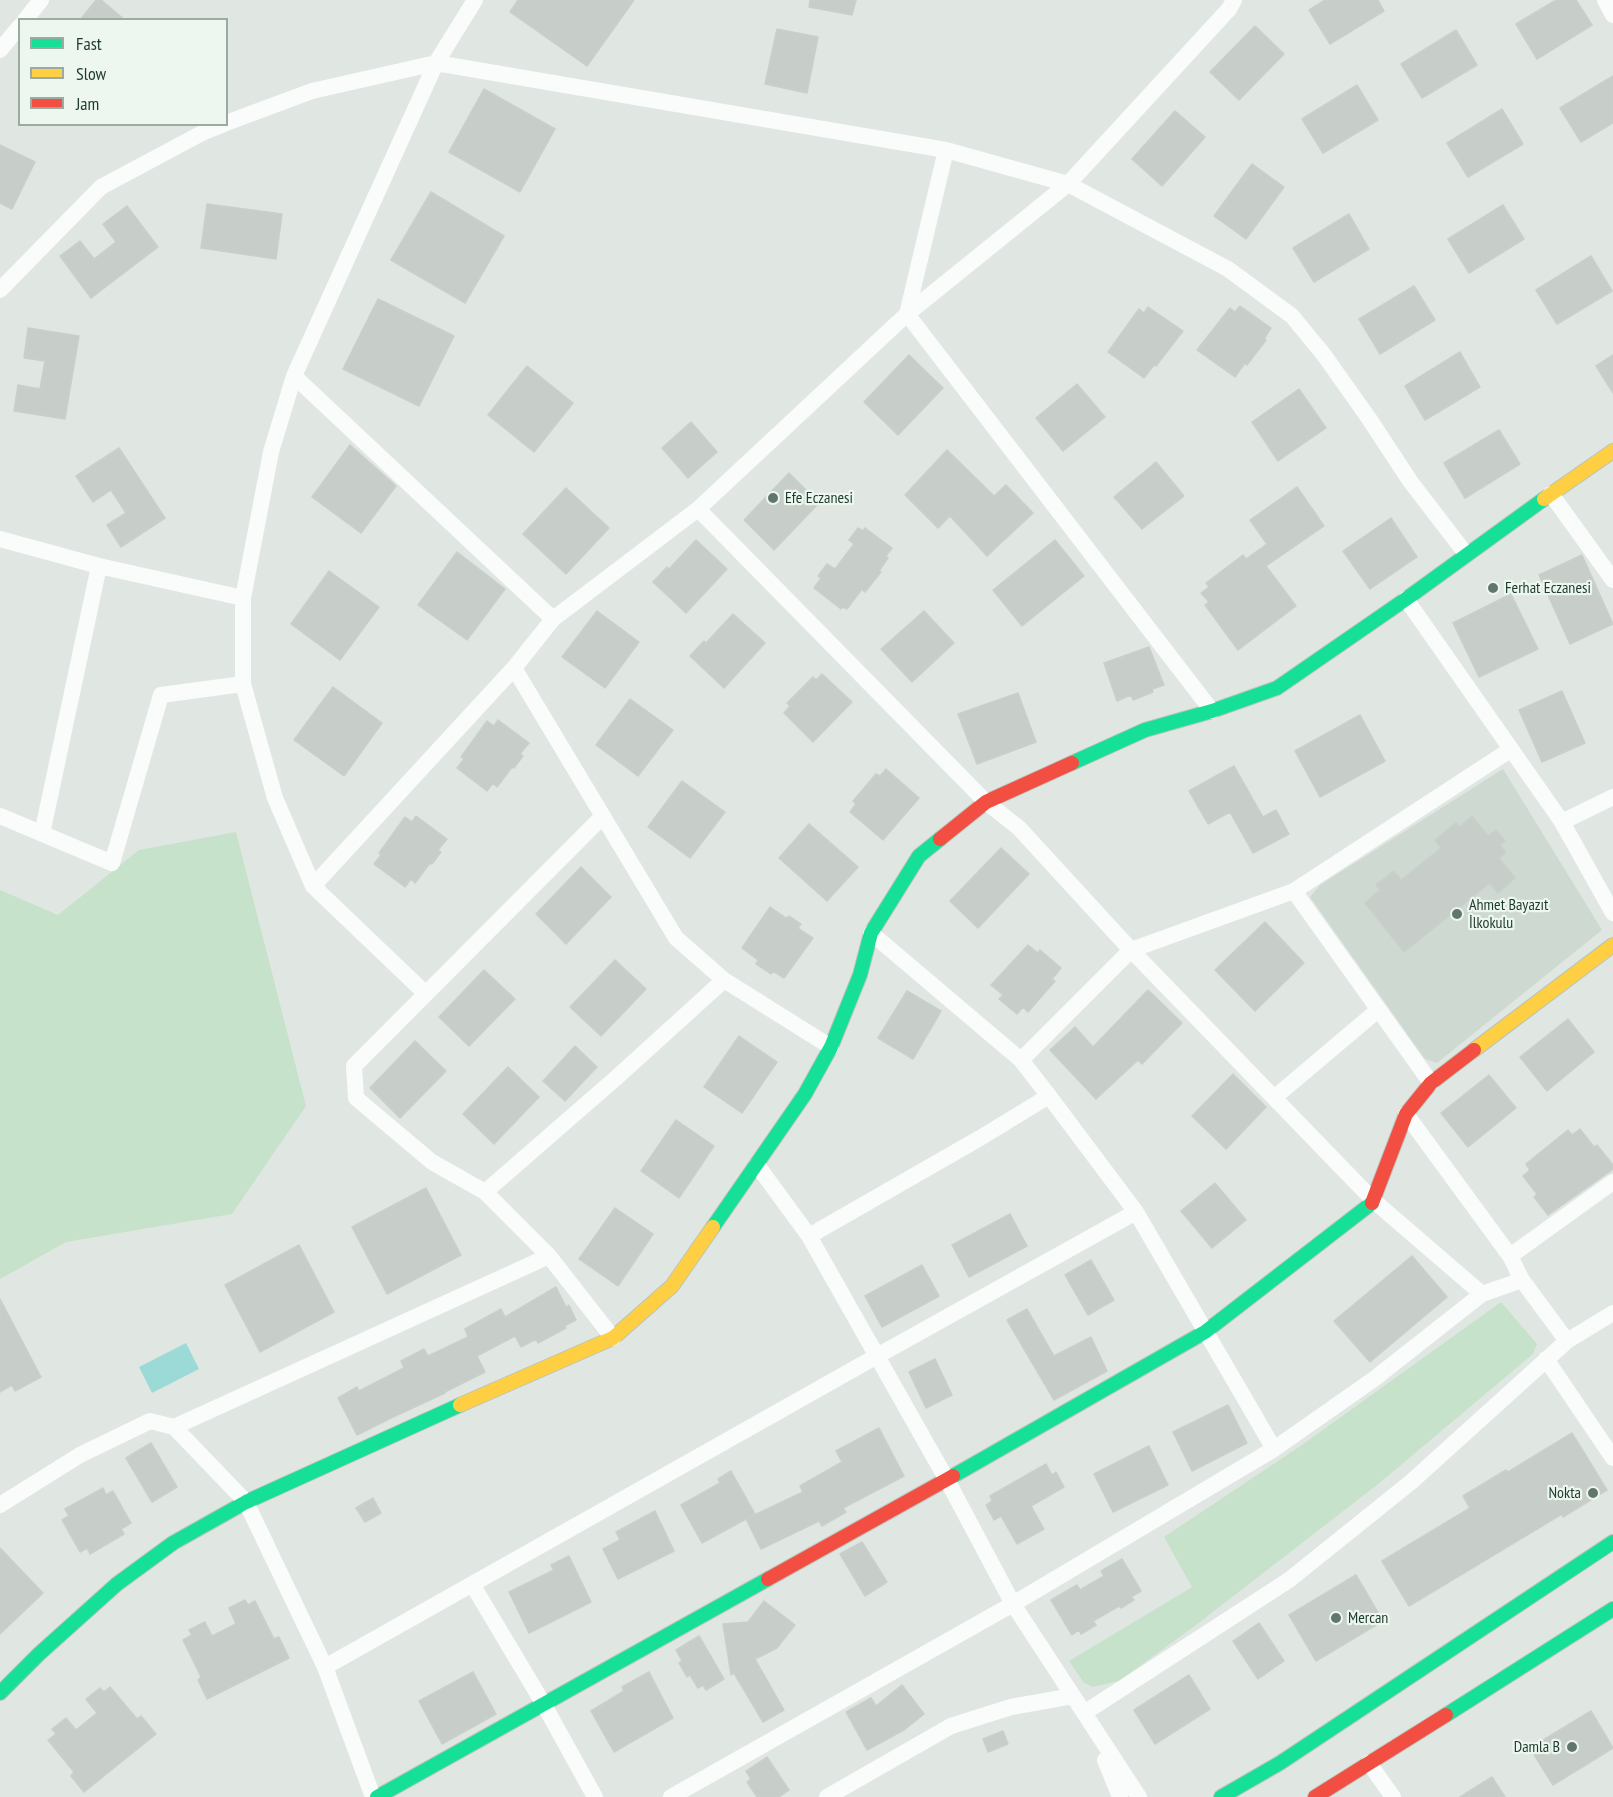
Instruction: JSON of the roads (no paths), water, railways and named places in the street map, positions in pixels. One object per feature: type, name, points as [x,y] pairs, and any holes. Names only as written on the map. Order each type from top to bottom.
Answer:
[{"type":"street","points":[[27,18],[41,0]]},
{"type":"street","points":[[426,994],[313,886],[275,798],[243,684],[243,598],[272,452],[294,376],[436,63],[475,0]]},
{"type":"street","points":[[313,886],[514,668],[553,619],[698,509],[907,314],[1068,184],[1229,9],[1234,0]]},
{"type":"street","points":[[1605,0],[1613,15]]},
{"type":"street","points":[[0,50],[18,28]]},
{"type":"street","points":[[228,123],[312,91],[436,63],[946,150],[1068,184],[1228,269],[1292,316],[1324,355],[1410,481],[1466,554]]},
{"type":"street","points":[[0,290],[101,187],[204,132],[220,126]]},
{"type":"street","points":[[907,314],[946,150]]},
{"type":"street","points":[[907,314],[1212,711]]},
{"type":"street","points":[[294,376],[553,619]]},
{"type":"street","points":[[0,1693],[39,1654],[117,1584],[173,1543],[246,1502],[613,1338],[672,1286],[758,1166],[805,1094],[831,1047],[860,975],[871,933],[919,856],[986,802],[1145,730],[1212,711],[1277,688],[1613,451]]},
{"type":"street","points":[[1551,494],[1613,580]]},
{"type":"street","points":[[698,509],[986,802],[1019,828],[1131,950],[1374,1201],[1482,1294]]},
{"type":"street","points":[[0,539],[99,566],[243,598]]},
{"type":"street","points":[[42,834],[99,566]]},
{"type":"street","points":[[1406,599],[1562,822],[1613,913]]},
{"type":"street","points":[[514,668],[676,938],[724,980],[831,1047]]},
{"type":"street","points":[[0,816],[112,862],[161,695],[243,684]]},
{"type":"street","points":[[1021,1060],[1131,950],[1294,891],[1510,750]]},
{"type":"street","points":[[1562,822],[1613,797]]},
{"type":"street","points":[[603,816],[354,1066],[356,1098],[432,1162],[485,1192],[549,1256],[613,1338]]},
{"type":"street","points":[[1294,891],[1431,1083]]},
{"type":"street","points":[[871,933],[1021,1060],[1136,1212],[1274,1449]]},
{"type":"street","points":[[0,1505],[80,1455],[150,1421],[174,1427],[246,1502],[325,1667],[375,1797],[948,1480],[1205,1332],[1374,1201],[1406,1114],[1431,1083],[1613,945]]},
{"type":"street","points":[[485,1192],[724,980]]},
{"type":"street","points":[[1275,1097],[1378,1010]]},
{"type":"street","points":[[809,1236],[1049,1096]]},
{"type":"street","points":[[1406,1114],[1510,1256],[1522,1280],[1567,1341]]},
{"type":"street","points":[[758,1166],[809,1236],[948,1480],[1013,1604],[1139,1797]]},
{"type":"street","points":[[1510,1256],[1613,1182]]},
{"type":"street","points":[[325,1667],[1136,1212]]},
{"type":"street","points":[[174,1427],[549,1256]]},
{"type":"street","points":[[671,1797],[1013,1604],[1274,1449],[1374,1379],[1482,1294],[1522,1280]]},
{"type":"street","points":[[1084,1713],[1289,1580],[1411,1482],[1567,1341],[1613,1312]]},
{"type":"street","points":[[1546,1359],[1613,1458]]},
{"type":"street","points":[[1221,1797],[1280,1763],[1613,1542]]},
{"type":"street","points":[[472,1584],[543,1703],[595,1797]]},
{"type":"street","points":[[1315,1797],[1613,1609]]},
{"type":"street","points":[[827,1797],[951,1726],[1011,1707],[1073,1696]]},
{"type":"street","points":[[1094,1731],[1119,1797]]},
{"type":"street","points":[[1369,1763],[1393,1797]]},
{"type":"water","points":[[186,1343],[199,1369],[152,1393],[139,1367]]},
{"type":"place","name":"Efe Eczanesi","points":[[773,498]]},
{"type":"place","name":"Ferhat Eczanesi","points":[[1493,588]]},
{"type":"place","name":"Ahmet Bayazıt İlkokulu","points":[[1457,914]]},
{"type":"place","name":"Nokta","points":[[1593,1493]]},
{"type":"place","name":"Mercan","points":[[1336,1618]]},
{"type":"place","name":"Damla B","points":[[1572,1747]]}]
